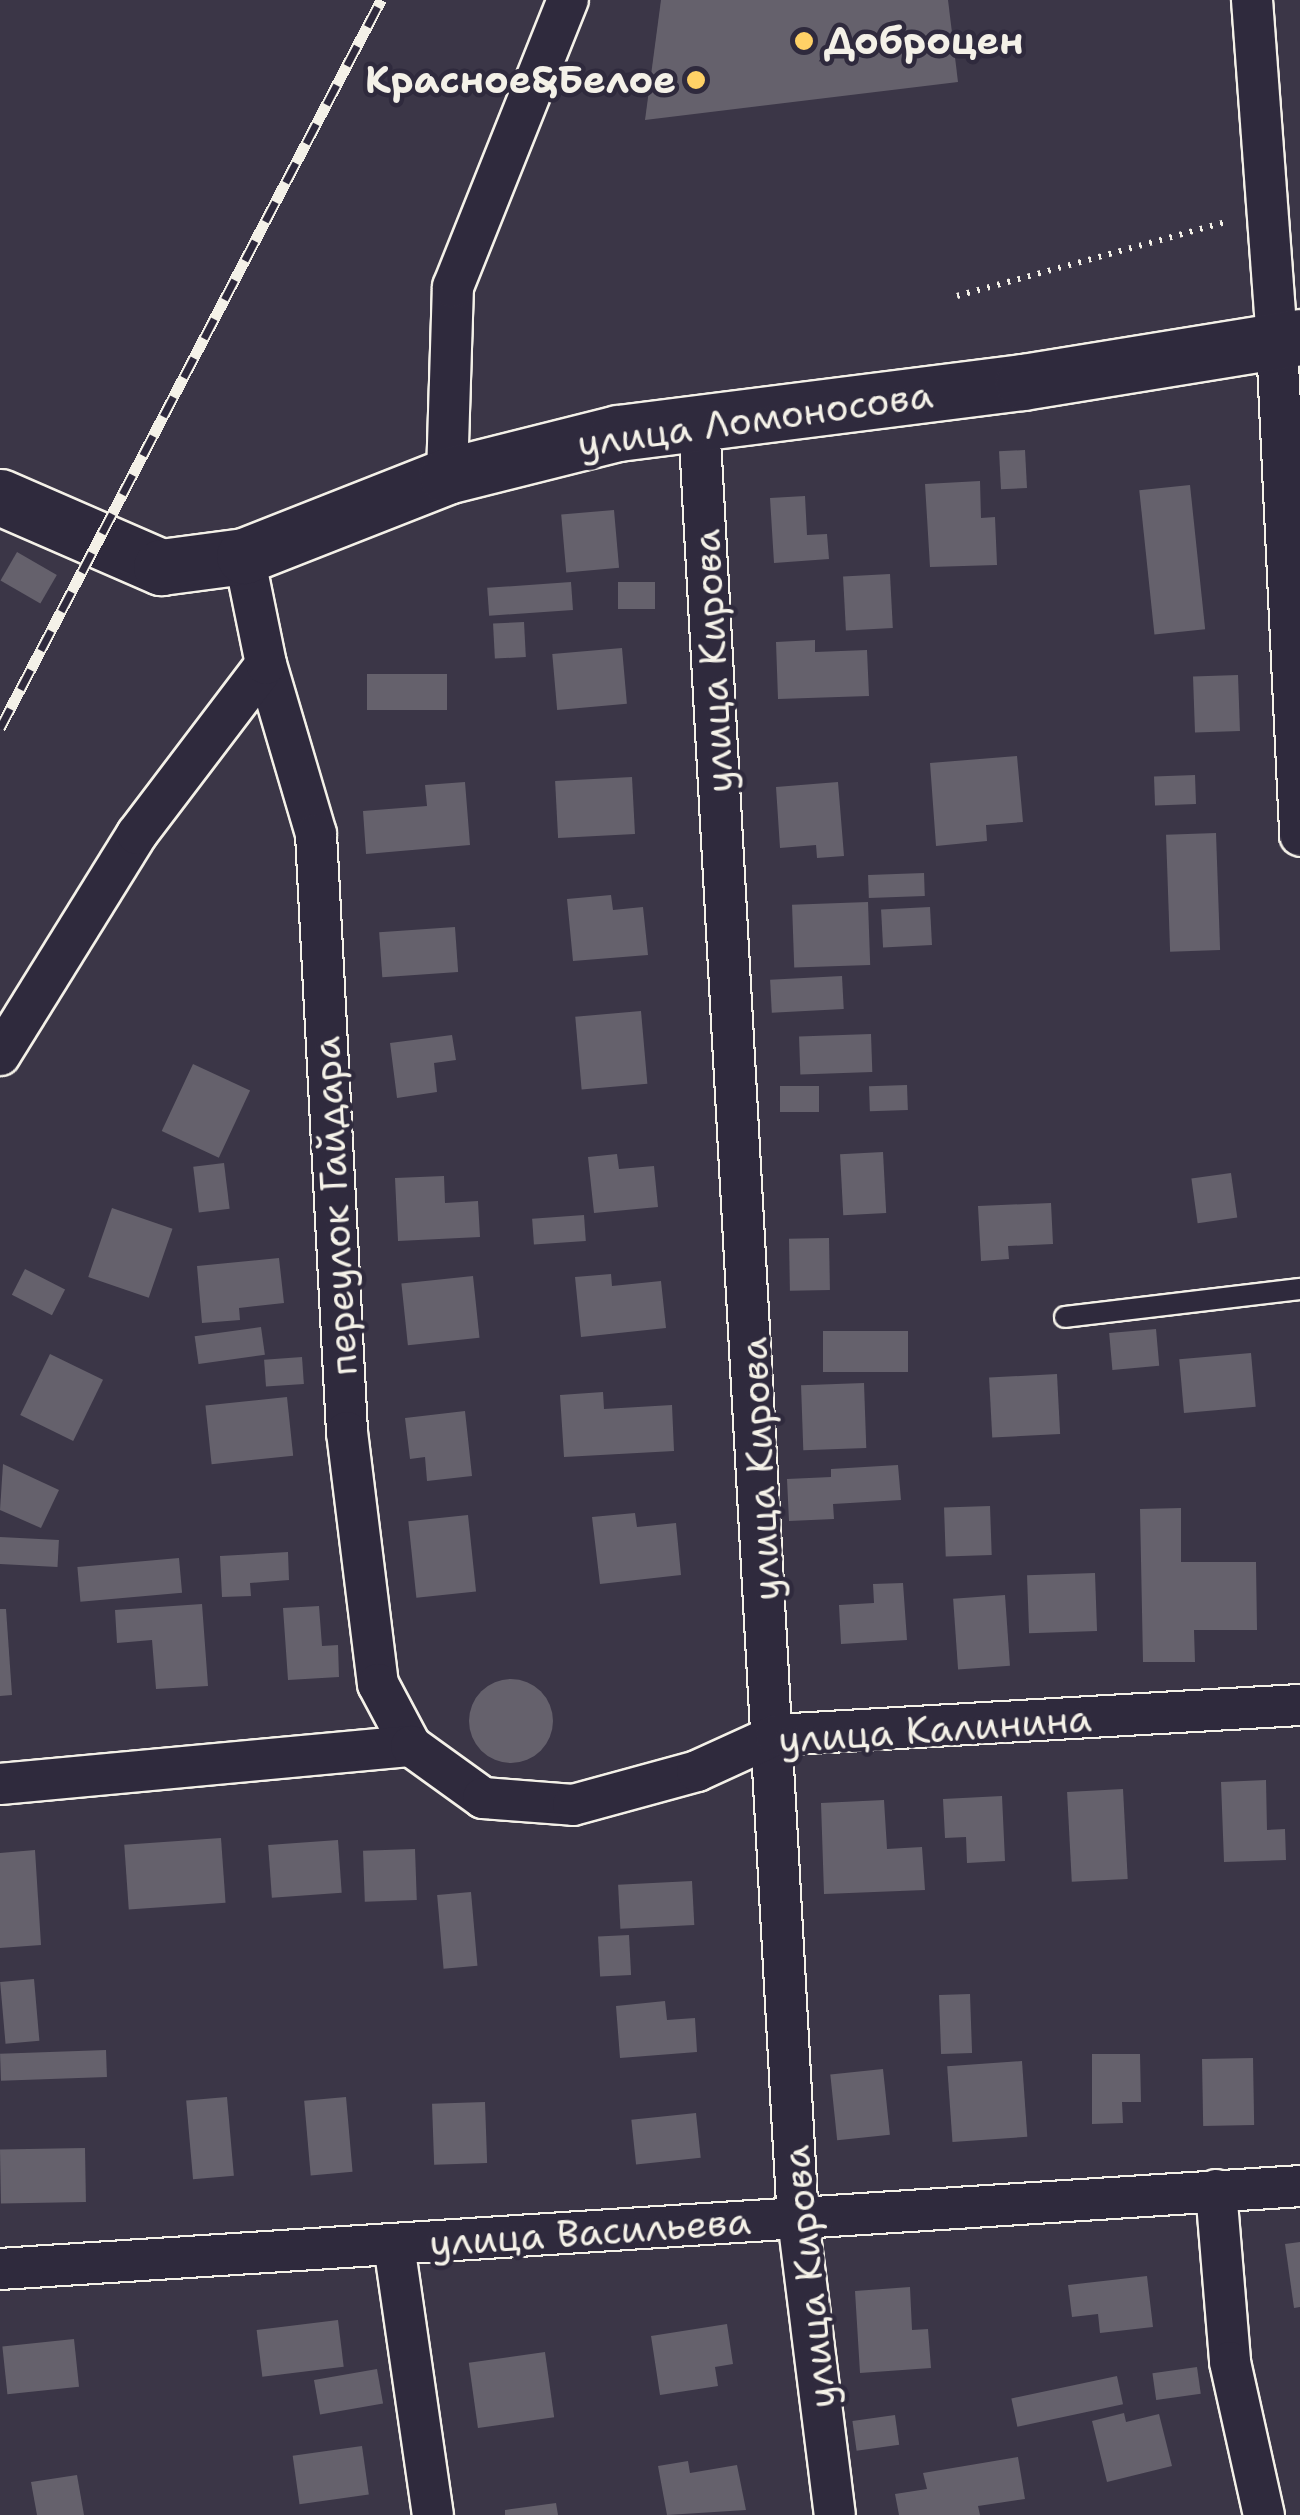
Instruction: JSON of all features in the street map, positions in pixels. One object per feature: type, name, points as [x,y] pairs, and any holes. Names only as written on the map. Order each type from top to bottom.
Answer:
[{"type":"main road","name":"улица Ломоносова","points":[[0,497],[161,566],[244,556],[447,476],[618,433],[1289,339]]},
{"type":"street","points":[[447,476],[452,287],[568,0]]},
{"type":"street","points":[[1252,0],[1268,210],[1289,339],[1300,835]]},
{"type":"street","name":"улица Кирова","points":[[698,422],[776,1735],[798,2219],[835,2515]]},
{"type":"street","name":"переулок Гайдара","points":[[244,556],[266,664],[316,834],[347,1432],[378,1684],[411,1746]]},
{"type":"street","points":[[0,1055],[136,834],[266,664]]},
{"type":"street","name":"улица Калинина","points":[[411,1746],[483,1798],[573,1806],[697,1772],[776,1735],[1300,1705]]},
{"type":"street","points":[[0,1784],[411,1746]]},
{"type":"street","name":"улица Васильева","points":[[0,2269],[1300,2186]]},
{"type":"street","points":[[1216,2190],[1230,2362],[1264,2515]]},
{"type":"street","points":[[394,2245],[433,2515]]},
{"type":"lane","points":[[1064,1317],[1300,1289]]},
{"type":"path","points":[[957,296],[1268,210]]},
{"type":"building","name":"Доброцен","points":[[661,0],[948,0],[958,82],[645,120]]},
{"type":"building","points":[[1025,450],[1027,488],[1001,489],[999,451]]},
{"type":"building","points":[[980,481],[981,518],[995,517],[997,565],[930,567],[925,484]]},
{"type":"building","points":[[1190,485],[1205,629],[1154,635],[1139,490]]},
{"type":"building","points":[[805,496],[807,535],[827,534],[829,559],[774,563],[770,498]]},
{"type":"building","points":[[614,510],[619,568],[566,572],[561,515]]},
{"type":"building","points":[[17,552],[57,575],[40,604],[0,581]]},
{"type":"building","points":[[890,574],[893,628],[846,630],[843,576]]},
{"type":"building","points":[[571,582],[573,610],[489,616],[487,588]]},
{"type":"building","points":[[618,582],[655,582],[655,609],[618,609]]},
{"type":"building","points":[[524,622],[526,657],[495,659],[493,624]]},
{"type":"building","points":[[815,640],[815,652],[867,650],[869,696],[778,699],[776,642]]},
{"type":"building","points":[[622,648],[627,704],[557,710],[552,654]]},
{"type":"building","points":[[367,674],[447,674],[447,710],[367,710]]},
{"type":"building","points":[[1238,675],[1240,731],[1195,733],[1193,677]]},
{"type":"building","points":[[1017,756],[1023,822],[986,825],[987,841],[936,846],[930,763]]},
{"type":"building","points":[[1195,775],[1196,804],[1155,805],[1154,776]]},
{"type":"building","points":[[632,777],[635,834],[558,838],[555,781]]},
{"type":"building","points":[[465,782],[470,845],[366,854],[363,811],[427,806],[425,785]]},
{"type":"building","points":[[838,782],[844,856],[817,858],[816,845],[780,848],[776,787]]},
{"type":"building","points":[[1216,833],[1220,950],[1170,952],[1166,835]]},
{"type":"building","points":[[924,873],[925,896],[869,898],[868,875]]},
{"type":"building","points":[[611,895],[613,910],[643,907],[648,955],[573,961],[567,899]]},
{"type":"building","points":[[868,902],[870,965],[794,968],[792,905]]},
{"type":"building","points":[[930,907],[932,945],[883,948],[881,910]]},
{"type":"building","points":[[455,927],[458,972],[382,977],[379,932]]},
{"type":"building","points":[[842,976],[844,1009],[772,1013],[770,980]]},
{"type":"building","points":[[641,1011],[647,1084],[582,1089],[575,1017]]},
{"type":"building","points":[[871,1034],[872,1072],[800,1074],[799,1037]]},
{"type":"building","points":[[452,1035],[456,1060],[434,1063],[437,1092],[397,1098],[390,1043]]},
{"type":"building","points":[[193,1064],[250,1091],[219,1158],[162,1131]]},
{"type":"building","points":[[907,1085],[908,1110],[870,1111],[869,1086]]},
{"type":"building","points":[[780,1086],[819,1086],[819,1112],[780,1112]]},
{"type":"building","points":[[883,1152],[886,1213],[843,1215],[840,1154]]},
{"type":"building","points":[[617,1154],[619,1169],[654,1166],[658,1207],[594,1213],[588,1157]]},
{"type":"building","points":[[224,1163],[230,1209],[199,1212],[193,1167]]},
{"type":"building","points":[[1231,1173],[1237,1218],[1198,1223],[1191,1179]]},
{"type":"building","points":[[444,1176],[445,1203],[478,1201],[480,1237],[398,1241],[395,1178]]},
{"type":"building","points":[[1051,1203],[1053,1244],[1008,1246],[1009,1259],[981,1261],[978,1206]]},
{"type":"building","points":[[112,1208],[173,1229],[149,1298],[88,1277]]},
{"type":"building","points":[[584,1215],[586,1241],[534,1245],[532,1219]]},
{"type":"building","points":[[829,1238],[830,1290],[790,1291],[789,1239]]},
{"type":"building","points":[[279,1258],[284,1303],[239,1308],[240,1320],[202,1323],[197,1266]]},
{"type":"building","points":[[25,1269],[65,1289],[52,1315],[12,1295]]},
{"type":"building","points":[[611,1274],[612,1286],[661,1281],[666,1328],[581,1337],[575,1277]]},
{"type":"building","points":[[473,1276],[479,1338],[408,1345],[401,1284]]},
{"type":"building","points":[[261,1327],[265,1355],[199,1364],[195,1336]]},
{"type":"building","points":[[1156,1329],[1159,1366],[1112,1370],[1109,1333]]},
{"type":"building","points":[[823,1331],[908,1331],[908,1372],[823,1372]]},
{"type":"building","points":[[1251,1353],[1256,1407],[1184,1413],[1179,1359]]},
{"type":"building","points":[[50,1354],[103,1380],[73,1441],[20,1415]]},
{"type":"building","points":[[302,1357],[304,1384],[266,1387],[264,1360]]},
{"type":"building","points":[[1057,1374],[1060,1434],[992,1437],[989,1378]]},
{"type":"building","points":[[864,1383],[866,1448],[803,1450],[801,1385]]},
{"type":"building","points":[[603,1392],[604,1409],[672,1405],[674,1451],[564,1457],[560,1395]]},
{"type":"building","points":[[287,1397],[293,1456],[212,1464],[205,1406]]},
{"type":"building","points":[[465,1411],[472,1476],[427,1481],[425,1457],[410,1459],[405,1418]]},
{"type":"building","points":[[3,1464],[59,1490],[41,1528],[0,1510]]},
{"type":"building","points":[[898,1465],[901,1500],[833,1504],[834,1519],[789,1521],[787,1479],[831,1477],[831,1469]]},
{"type":"building","points":[[990,1506],[992,1555],[946,1557],[944,1508]]},
{"type":"building","points":[[1181,1508],[1181,1562],[1256,1562],[1257,1630],[1194,1630],[1195,1662],[1143,1662],[1140,1509]]},
{"type":"building","points":[[635,1513],[637,1527],[676,1523],[681,1575],[600,1584],[592,1517]]},
{"type":"building","points":[[468,1515],[476,1592],[416,1598],[408,1521]]},
{"type":"building","points":[[0,1537],[59,1540],[58,1567],[0,1564]]},
{"type":"building","points":[[288,1552],[289,1580],[250,1583],[251,1596],[222,1597],[220,1556]]},
{"type":"building","points":[[179,1558],[182,1593],[80,1602],[77,1567]]},
{"type":"building","points":[[1095,1573],[1097,1631],[1029,1633],[1027,1575]]},
{"type":"building","points":[[903,1583],[907,1640],[841,1644],[839,1605],[874,1603],[873,1584]]},
{"type":"building","points":[[1005,1595],[1010,1666],[958,1669],[953,1599]]},
{"type":"building","points":[[202,1604],[208,1686],[156,1689],[152,1640],[117,1643],[115,1610]]},
{"type":"building","points":[[319,1606],[322,1646],[338,1645],[339,1677],[288,1680],[283,1608]]},
{"type":"building","points":[[0,1609],[6,1609],[12,1695],[0,1696]]},
{"type":"building","points":[[511,1679],[534,1686],[546,1698],[553,1721],[546,1744],[534,1756],[511,1763],[488,1756],[476,1744],[469,1721],[476,1698],[488,1686]]},
{"type":"building","points":[[1266,1780],[1267,1830],[1285,1829],[1286,1860],[1224,1862],[1221,1782]]},
{"type":"building","points":[[1123,1789],[1128,1879],[1072,1882],[1067,1792]]},
{"type":"building","points":[[1002,1796],[1005,1861],[967,1863],[966,1837],[945,1838],[943,1799]]},
{"type":"building","points":[[884,1800],[887,1849],[922,1847],[925,1890],[824,1894],[821,1803]]},
{"type":"building","points":[[221,1838],[226,1903],[129,1910],[124,1845]]},
{"type":"building","points":[[338,1840],[342,1893],[272,1898],[268,1845]]},
{"type":"building","points":[[415,1849],[417,1900],[365,1902],[363,1851]]},
{"type":"building","points":[[35,1850],[41,1945],[0,1948],[0,1853]]},
{"type":"building","points":[[692,1881],[694,1925],[620,1929],[618,1885]]},
{"type":"building","points":[[471,1892],[477,1966],[444,1969],[437,1895]]},
{"type":"building","points":[[629,1935],[631,1975],[600,1977],[598,1937]]},
{"type":"building","points":[[34,1979],[39,2041],[6,2044],[0,1982]]},
{"type":"building","points":[[970,1994],[972,2053],[941,2054],[939,1995]]},
{"type":"building","points":[[665,2001],[667,2020],[695,2018],[697,2052],[620,2058],[616,2006]]},
{"type":"building","points":[[106,2050],[107,2077],[1,2081],[0,2054]]},
{"type":"building","points":[[1092,2054],[1140,2054],[1141,2102],[1122,2102],[1123,2123],[1092,2124]]},
{"type":"building","points":[[1253,2058],[1254,2125],[1203,2126],[1202,2059]]},
{"type":"building","points":[[1022,2061],[1027,2137],[952,2142],[947,2066]]},
{"type":"building","points":[[883,2069],[890,2135],[837,2140],[830,2075]]},
{"type":"building","points":[[227,2097],[234,2176],[193,2179],[186,2101]]},
{"type":"building","points":[[346,2097],[353,2172],[311,2175],[304,2101]]},
{"type":"building","points":[[485,2102],[487,2163],[434,2165],[432,2104]]},
{"type":"building","points":[[696,2113],[701,2158],[636,2165],[631,2120]]},
{"type":"building","points":[[85,2148],[86,2202],[1,2203],[0,2149]]},
{"type":"building","points":[[1300,2242],[1300,2307],[1294,2308],[1285,2244]]},
{"type":"building","points":[[1147,2276],[1153,2327],[1100,2333],[1098,2314],[1072,2317],[1068,2285]]},
{"type":"building","points":[[910,2287],[912,2330],[928,2329],[931,2368],[860,2373],[855,2291]]},
{"type":"building","points":[[338,2320],[344,2367],[262,2377],[257,2330]]},
{"type":"building","points":[[727,2324],[733,2364],[715,2367],[718,2386],[660,2395],[651,2336]]},
{"type":"building","points":[[74,2339],[79,2387],[7,2394],[2,2347]]},
{"type":"building","points":[[545,2352],[554,2417],[478,2428],[469,2363]]},
{"type":"building","points":[[1197,2367],[1201,2394],[1156,2400],[1152,2373]]},
{"type":"building","points":[[377,2369],[383,2403],[320,2415],[314,2380]]},
{"type":"building","points":[[1117,2376],[1123,2404],[1017,2427],[1011,2398]]},
{"type":"building","points":[[1124,2413],[1126,2422],[1159,2414],[1172,2466],[1107,2482],[1092,2421]]},
{"type":"building","points":[[895,2415],[899,2445],[857,2451],[852,2421]]},
{"type":"building","points":[[362,2446],[369,2495],[300,2504],[293,2456]]},
{"type":"building","points":[[1018,2457],[1025,2499],[978,2506],[980,2515],[899,2515],[895,2494],[927,2489],[923,2473]]},
{"type":"building","points":[[688,2461],[690,2473],[737,2465],[746,2510],[667,2515],[658,2466]]},
{"type":"building","points":[[77,2475],[84,2515],[37,2515],[31,2482]]},
{"type":"building","points":[[556,2503],[558,2515],[505,2515],[505,2510]]},
{"type":"railway","points":[[0,728],[381,0]]},
{"type":"place","name":"Доброцен","points":[[804,41]]},
{"type":"place","name":"Красное&Белое","points":[[696,80]]}]
